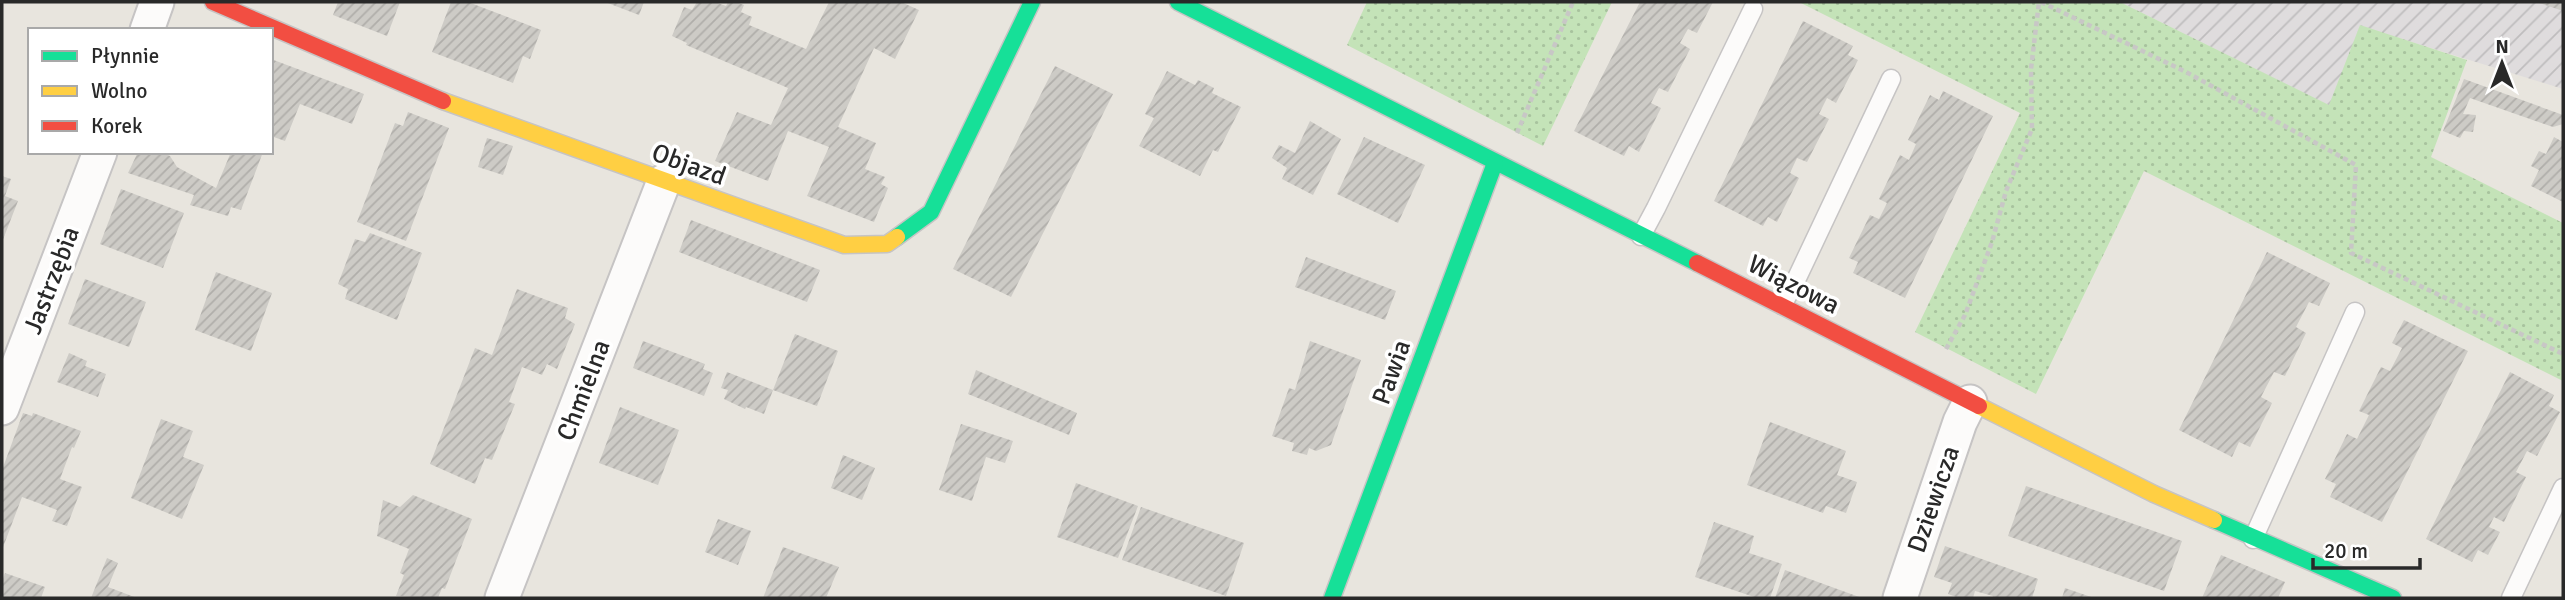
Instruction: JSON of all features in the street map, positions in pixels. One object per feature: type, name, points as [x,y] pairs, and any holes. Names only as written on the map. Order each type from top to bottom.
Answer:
[{"type":"street","points":[[147,28],[157,2]]},
{"type":"street","name":"Objazd","points":[[213,2],[447,103],[844,246],[887,244],[931,212],[1032,2]]},
{"type":"street","name":"Wiązowa","points":[[1178,2],[2154,494],[2393,598]]},
{"type":"street","name":"Jastrzębia","points":[[2,408],[99,154]]},
{"type":"street","name":"Pawia","points":[[1332,598],[1495,163]]},
{"type":"street","name":"Chmielna","points":[[502,598],[664,181]]},
{"type":"street","name":"Dziewicza","points":[[1900,598],[1960,422],[1970,402]]},
{"type":"lane","points":[[1641,236],[1753,9]]},
{"type":"lane","points":[[1782,305],[1891,79]]},
{"type":"lane","points":[[2253,539],[2355,312]]},
{"type":"lane","points":[[2511,598],[2563,488]]},
{"type":"path","points":[[1495,163],[1519,130],[1573,2]]},
{"type":"path","points":[[1928,380],[1965,315],[1992,242],[2006,191],[2032,129],[2031,69],[2040,2],[2186,72],[2356,165],[2351,253],[2563,354]]},
{"type":"shaded area","points":[[2120,2],[2563,2],[2563,89],[2360,26],[2330,106]]},
{"type":"green space","points":[[1367,2],[1612,2],[1543,146],[1347,45]]},
{"type":"green space","points":[[1799,2],[2120,2],[2329,105],[2360,25],[2467,60],[2431,157],[2563,223],[2563,381],[2144,171],[2036,394],[1915,332],[2020,113]]},
{"type":"building","points":[[338,2],[400,2],[387,36],[333,15]]},
{"type":"building","points":[[451,2],[468,2],[541,30],[530,59],[523,56],[513,83],[432,52]]},
{"type":"building","points":[[605,2],[644,2],[639,15]]},
{"type":"building","points":[[697,2],[715,2],[726,6],[728,2],[736,2],[744,5],[741,12],[752,17],[749,25],[806,49],[829,2],[901,2],[919,10],[895,59],[874,48],[838,127],[876,143],[865,169],[885,177],[881,184],[888,188],[874,222],[807,196],[829,147],[788,131],[768,181],[715,161],[737,112],[771,125],[788,88],[686,45],[687,43],[672,36],[684,7],[692,10]]},
{"type":"building","points":[[1640,2],[1713,2],[1697,33],[1688,29],[1680,43],[1690,49],[1668,92],[1659,88],[1651,103],[1661,108],[1639,152],[1629,146],[1624,156],[1574,131]]},
{"type":"building","points":[[2536,2],[2563,2],[2563,11]]},
{"type":"building","points":[[1803,21],[1853,46],[1848,55],[1858,60],[1836,103],[1827,98],[1819,114],[1829,119],[1807,162],[1797,158],[1790,173],[1799,178],[1777,222],[1768,217],[1763,226],[1714,201]]},
{"type":"building","points":[[273,60],[364,94],[352,124],[300,104],[285,141],[273,137]]},
{"type":"building","points":[[1055,66],[1113,94],[1011,297],[953,269]]},
{"type":"building","points":[[1167,71],[1195,85],[1198,80],[1214,88],[1212,93],[1241,107],[1218,152],[1213,150],[1200,176],[1139,146],[1154,118],[1145,114]]},
{"type":"building","points":[[2464,79],[2563,115],[2563,124],[2553,127],[2470,98],[2463,114],[2476,115],[2473,132],[2464,131],[2460,138],[2443,131]]},
{"type":"building","points":[[1943,91],[1993,116],[1905,298],[1853,273],[1858,262],[1849,258],[1870,215],[1879,219],[1887,203],[1879,199],[1900,155],[1909,160],[1916,144],[1908,140],[1930,95],[1939,100]]},
{"type":"building","points":[[408,112],[449,128],[406,241],[357,222],[395,123],[403,126]]},
{"type":"building","points":[[1310,121],[1341,139],[1313,195],[1282,179],[1287,168],[1272,158],[1279,145],[1295,153]]},
{"type":"building","points":[[1364,137],[1425,165],[1398,223],[1337,194]]},
{"type":"building","points":[[2554,137],[2563,142],[2563,202],[2531,186],[2539,170],[2531,166],[2539,151],[2546,154]]},
{"type":"building","points":[[487,138],[513,146],[503,175],[478,167]]},
{"type":"building","points":[[137,154],[165,154],[170,156],[177,167],[216,188],[230,154],[262,154],[241,210],[231,207],[228,216],[190,205],[194,195],[128,173]]},
{"type":"building","points":[[2,176],[11,179],[5,196],[18,201],[2,242]]},
{"type":"building","points":[[121,189],[184,213],[163,268],[100,244]]},
{"type":"building","points":[[691,220],[820,270],[807,302],[679,252]]},
{"type":"building","points":[[370,233],[422,253],[397,320],[345,299],[348,289],[338,284],[355,239],[365,242]]},
{"type":"building","points":[[2267,252],[2330,283],[2319,306],[2309,302],[2296,327],[2306,333],[2285,376],[2274,372],[2261,397],[2272,403],[2250,447],[2239,442],[2232,457],[2179,430]]},
{"type":"building","points":[[1306,257],[1396,291],[1385,320],[1295,287]]},
{"type":"building","points":[[216,272],[272,293],[251,351],[195,330]]},
{"type":"building","points":[[85,279],[146,302],[129,347],[68,324]]},
{"type":"building","points":[[517,289],[568,308],[565,318],[575,324],[557,369],[547,364],[542,375],[522,367],[509,402],[515,404],[492,460],[485,458],[475,484],[430,464],[475,348],[492,355]]},
{"type":"building","points":[[2404,320],[2468,351],[2382,522],[2330,497],[2336,484],[2325,479],[2347,434],[2357,439],[2369,415],[2359,411],[2381,367],[2390,371],[2402,348],[2392,343]]},
{"type":"building","points":[[795,334],[838,351],[817,406],[773,390]]},
{"type":"building","points":[[643,341],[705,364],[703,369],[713,373],[704,396],[633,368]]},
{"type":"building","points":[[1310,341],[1361,360],[1331,445],[1316,451],[1309,448],[1307,455],[1292,451],[1294,443],[1272,436],[1289,388],[1295,390]]},
{"type":"building","points":[[69,353],[87,361],[85,366],[106,374],[98,397],[57,382]]},
{"type":"building","points":[[976,370],[1077,413],[1069,435],[968,394]]},
{"type":"building","points":[[727,372],[773,390],[764,414],[724,399],[728,390],[721,388]]},
{"type":"building","points":[[2510,372],[2554,395],[2549,406],[2560,412],[2537,456],[2527,451],[2516,472],[2526,477],[2504,522],[2494,517],[2489,527],[2500,532],[2488,555],[2478,550],[2472,562],[2426,539]]},
{"type":"building","points":[[620,407],[679,430],[658,485],[599,463]]},
{"type":"building","points":[[23,413],[32,416],[33,413],[81,431],[60,479],[82,487],[67,526],[52,521],[57,510],[22,497],[2,550],[2,470]]},
{"type":"building","points":[[161,419],[193,431],[183,457],[204,465],[182,519],[131,498]]},
{"type":"building","points":[[1770,422],[1846,451],[1837,475],[1857,482],[1846,513],[1826,506],[1823,513],[1747,485]]},
{"type":"building","points":[[961,424],[1013,441],[1005,463],[986,457],[972,501],[939,490]]},
{"type":"building","points":[[843,455],[875,468],[862,500],[831,488]]},
{"type":"building","points":[[1076,483],[1138,506],[1118,558],[1057,537]]},
{"type":"building","points":[[2026,486],[2182,541],[2164,591],[2008,536]]},
{"type":"building","points":[[413,495],[472,519],[445,589],[442,588],[438,598],[396,596],[404,575],[400,573],[409,549],[377,536],[383,500],[400,507]]},
{"type":"building","points":[[1141,507],[1244,543],[1226,596],[1122,560]]},
{"type":"building","points":[[718,519],[751,531],[738,565],[705,552]]},
{"type":"building","points":[[1714,522],[1754,536],[1749,553],[1782,564],[1770,598],[1757,598],[1695,577]]},
{"type":"building","points":[[1945,546],[2038,579],[2032,598],[1992,598],[1993,596],[1975,591],[1973,598],[1959,598],[1948,594],[1952,583],[1934,577]]},
{"type":"building","points":[[783,547],[839,567],[826,598],[763,598]]},
{"type":"building","points":[[2221,555],[2285,582],[2278,598],[2202,598]]},
{"type":"building","points":[[107,558],[118,563],[108,587],[137,598],[91,598]]},
{"type":"building","points":[[1785,570],[1862,598],[1775,598]]},
{"type":"building","points":[[5,573],[45,587],[41,598],[2,598]]},
{"type":"building","points":[[2065,588],[2094,598],[2062,598]]},
{"type":"traffic: fast","points":[[897,237],[931,212],[1032,2]]},
{"type":"traffic: fast","points":[[1178,2],[1697,263]]},
{"type":"traffic: fast","points":[[1332,598],[1495,163]]},
{"type":"traffic: fast","points":[[2214,520],[2393,598]]},
{"type":"traffic: slow","points":[[443,101],[844,245],[887,244],[897,237]]},
{"type":"traffic: slow","points":[[1979,406],[2154,494],[2214,520]]},
{"type":"traffic: jam","points":[[213,2],[443,101]]},
{"type":"traffic: jam","points":[[1697,263],[1979,406]]}]
